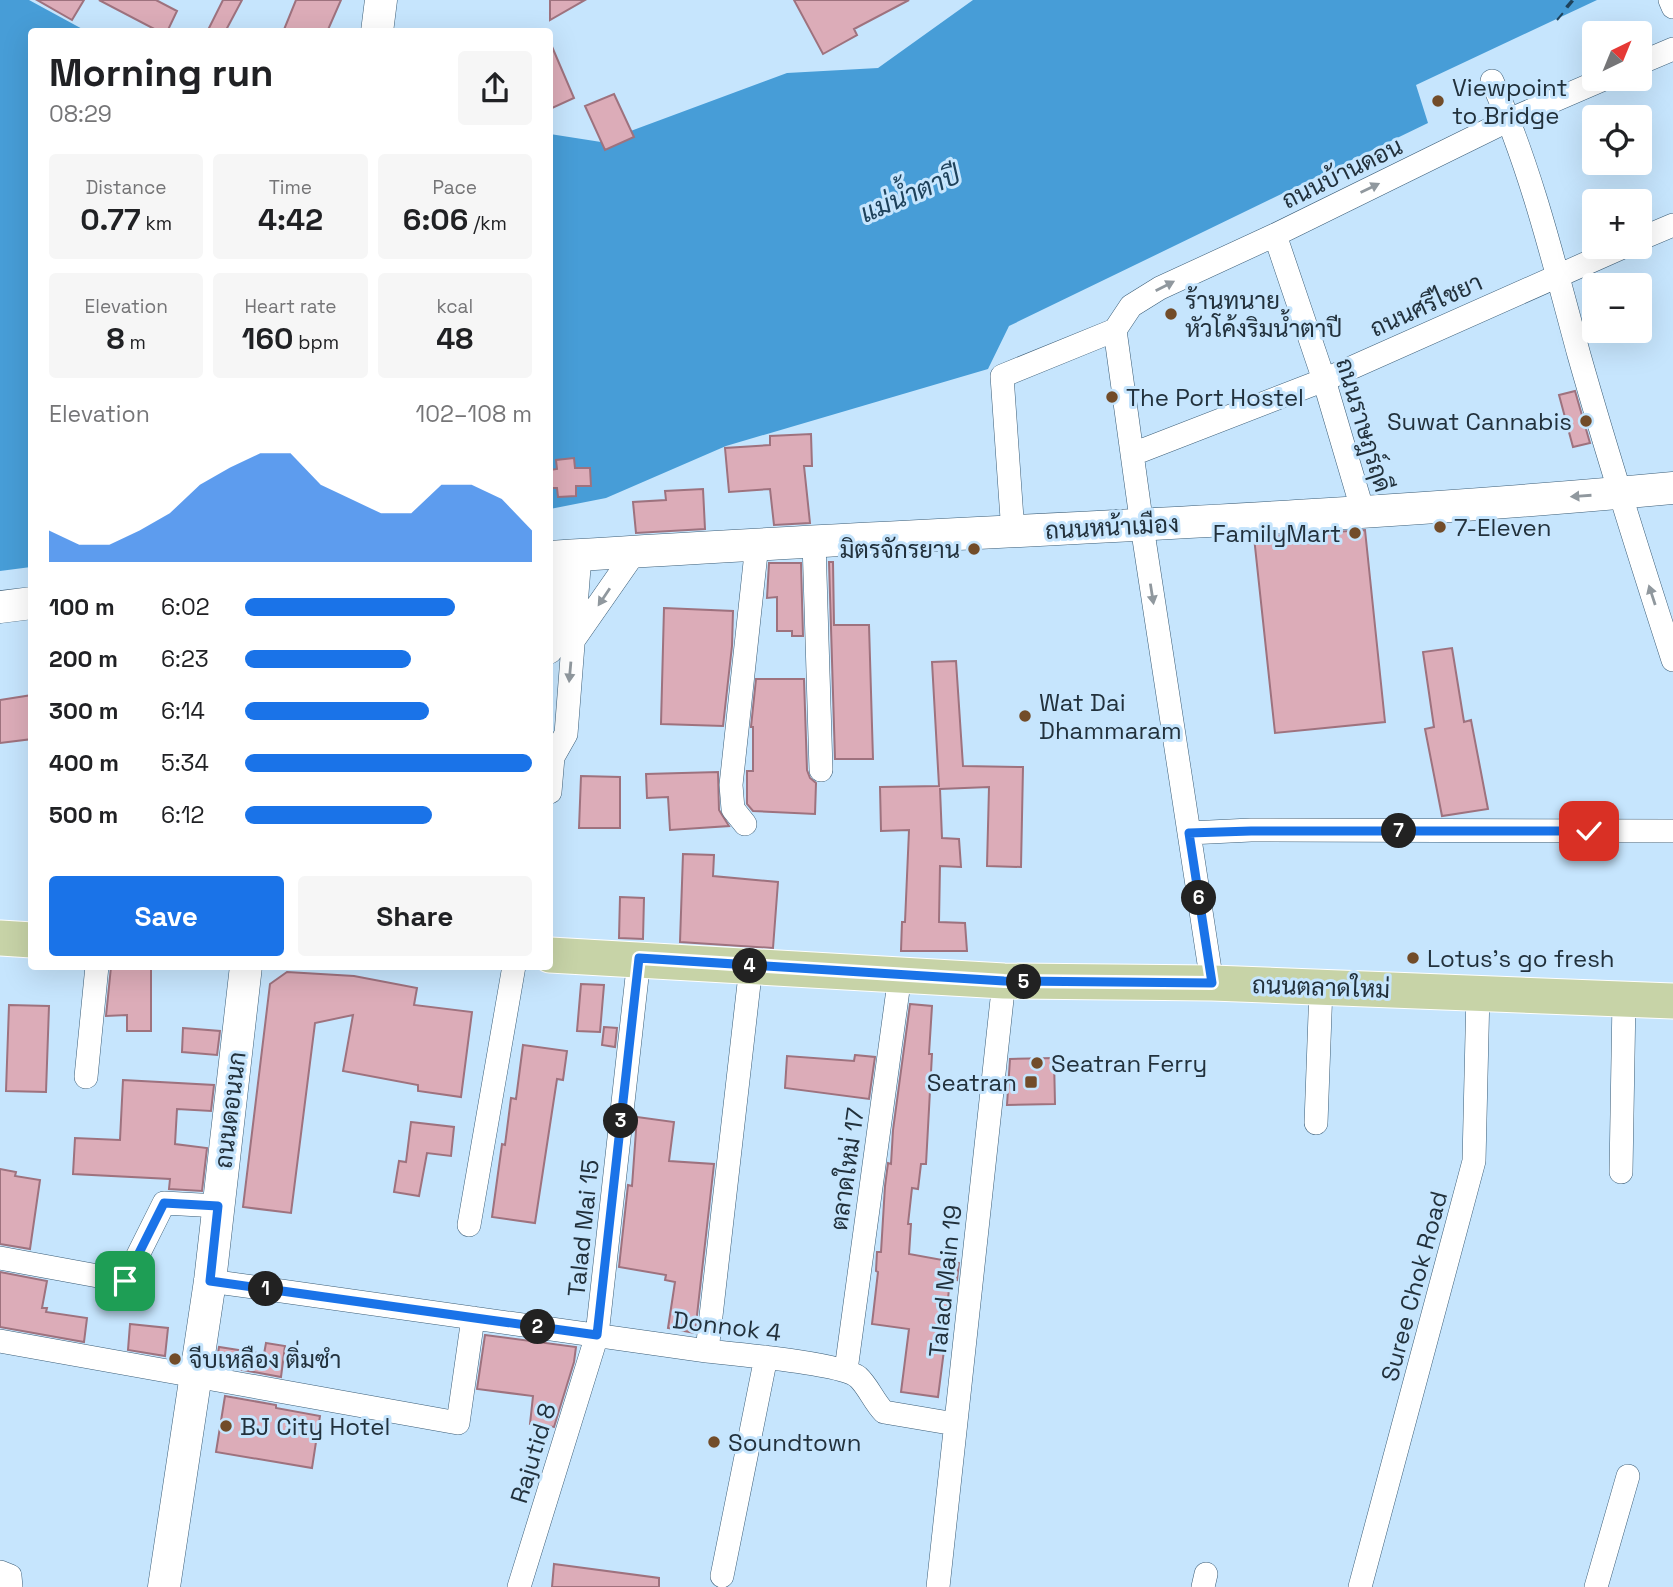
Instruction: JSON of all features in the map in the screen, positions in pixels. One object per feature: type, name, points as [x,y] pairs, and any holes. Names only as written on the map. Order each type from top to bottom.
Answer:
[{"type":"main road","points":[[0,938],[28,940]]},
{"type":"main road","name":"ถนนตลาดใหม่","points":[[553,955],[1004,981],[1212,983],[1673,1001]]},
{"type":"street","points":[[378,28],[382,0]]},
{"type":"street","points":[[1670,0],[1673,7]]},
{"type":"street","points":[[1652,58],[1673,49]]},
{"type":"street","points":[[1492,81],[1509,120],[1557,275],[1619,493],[1673,660]]},
{"type":"street","name":"ถนนบ้านดอน","points":[[1115,330],[1131,306],[1160,288],[1275,235],[1509,120],[1582,88]]},
{"type":"street","points":[[1652,234],[1673,225]]},
{"type":"street","name":"ถนนราษฎร์ฤดี","points":[[1275,235],[1324,380],[1363,512]]},
{"type":"street","name":"ถนนศรีไชยา","points":[[1133,454],[1324,380],[1595,259]]},
{"type":"street","points":[[1013,533],[1002,376],[1115,330],[1212,983]]},
{"type":"street","name":"ถนนหน้าเมือง","points":[[563,556],[1142,526],[1673,488]]},
{"type":"street","points":[[814,542],[821,770]]},
{"type":"street","points":[[745,824],[733,809],[731,785],[757,544]]},
{"type":"street","points":[[573,642],[635,552]]},
{"type":"street","points":[[553,613],[563,556]]},
{"type":"street","points":[[553,751],[566,734],[573,642],[563,556]]},
{"type":"street","points":[[0,607],[28,604]]},
{"type":"street","points":[[1189,833],[1673,831]]},
{"type":"street","name":"Talad Mai 15","points":[[597,1335],[639,958]]},
{"type":"street","points":[[707,1351],[751,966]]},
{"type":"street","points":[[86,1077],[97,970]]},
{"type":"street","name":"ถนนดอนนก","points":[[164,1587],[210,1281],[246,970]]},
{"type":"street","points":[[469,1225],[513,970]]},
{"type":"street","name":"ตลาดใหม่ 17","points":[[846,1370],[900,975]]},
{"type":"street","name":"Talad Main 19","points":[[938,1587],[1004,981]]},
{"type":"street","points":[[1316,1123],[1321,987]]},
{"type":"street","name":"Suree Chok Road","points":[[1360,1587],[1474,1161],[1478,992]]},
{"type":"street","points":[[1621,1172],[1624,999]]},
{"type":"street","points":[[0,1258],[125,1281],[164,1203],[218,1206]]},
{"type":"street","name":"Donnok 4","points":[[210,1281],[846,1370]]},
{"type":"street","points":[[0,1341],[458,1423],[473,1318]]},
{"type":"street","name":"Rajutid 8","points":[[519,1587],[597,1335]]},
{"type":"street","points":[[722,1576],[766,1357]]},
{"type":"street","points":[[846,1370],[859,1377],[884,1412],[955,1424]]},
{"type":"street","points":[[1596,1587],[1628,1476]]},
{"type":"street","points":[[0,1572],[10,1576],[11,1587]]},
{"type":"water","points":[[0,0],[29,0],[80,28],[28,28],[28,567],[0,571]]},
{"type":"water","name":"แม่น้ำตาปี","points":[[973,0],[1597,0],[1416,85],[1428,123],[1009,326],[988,369],[726,446],[606,498],[553,508],[553,134],[601,142],[787,73],[878,68]]},
{"type":"building","points":[[37,0],[84,0],[72,20]]},
{"type":"building","points":[[99,0],[156,0],[177,11],[169,28],[152,28]]},
{"type":"building","points":[[223,0],[242,0],[227,28],[209,28]]},
{"type":"building","points":[[296,0],[341,0],[329,28],[285,28]]},
{"type":"building","points":[[550,0],[585,0],[550,20]]},
{"type":"building","points":[[794,0],[909,0],[854,29],[857,35],[823,54]]},
{"type":"building","points":[[553,49],[574,98],[553,108]]},
{"type":"building","points":[[614,94],[634,137],[605,150],[585,106]]},
{"type":"building","points":[[1575,391],[1590,443],[1573,447],[1559,395]]},
{"type":"building","points":[[811,434],[812,466],[804,466],[810,523],[774,525],[770,489],[729,492],[725,448],[770,445],[770,436]]},
{"type":"building","points":[[574,458],[575,468],[590,468],[591,486],[576,486],[576,496],[558,497],[557,488],[553,488],[556,460]]},
{"type":"building","points":[[703,489],[705,529],[636,533],[633,502],[666,500],[665,491]]},
{"type":"building","points":[[1365,530],[1385,722],[1275,733],[1254,537]]},
{"type":"building","points":[[829,562],[833,562],[834,625],[869,625],[873,759],[835,759]]},
{"type":"building","points":[[769,563],[801,563],[803,636],[792,636],[792,631],[777,631],[777,597],[767,598]]},
{"type":"building","points":[[664,608],[733,611],[723,726],[661,724]]},
{"type":"building","points":[[1452,648],[1464,722],[1471,720],[1488,809],[1442,816],[1425,729],[1434,727],[1423,652]]},
{"type":"building","points":[[956,661],[963,766],[1023,767],[1021,867],[987,866],[989,787],[940,789],[942,838],[959,839],[961,867],[940,866],[939,922],[965,923],[967,951],[901,951],[909,830],[881,831],[880,787],[939,786],[932,662]]},
{"type":"building","points":[[756,679],[804,679],[807,770],[816,783],[815,814],[753,811],[747,804],[747,771],[753,771],[751,727]]},
{"type":"building","points":[[28,696],[28,740],[0,743],[0,700]]},
{"type":"building","points":[[718,772],[719,810],[729,826],[670,830],[668,797],[647,798],[646,774]]},
{"type":"building","points":[[581,776],[620,777],[620,828],[579,828]]},
{"type":"building","points":[[683,854],[714,855],[713,876],[778,882],[773,948],[680,942]]},
{"type":"building","points":[[620,897],[644,898],[643,939],[619,938]]},
{"type":"building","points":[[111,970],[151,970],[151,1031],[127,1031],[127,1015],[106,1016]]},
{"type":"building","points":[[287,972],[354,976],[417,988],[414,1005],[472,1012],[461,1097],[418,1091],[418,1085],[343,1071],[353,1015],[315,1023],[291,1213],[243,1207],[270,984]]},
{"type":"building","points":[[581,984],[604,985],[600,1032],[577,1031]]},
{"type":"building","points":[[910,1004],[932,1006],[929,1054],[932,1054],[926,1164],[921,1164],[918,1189],[912,1188],[908,1224],[911,1224],[909,1254],[959,1263],[957,1280],[950,1279],[938,1397],[901,1392],[909,1329],[872,1324],[878,1272],[877,1252],[881,1252],[885,1186],[888,1163],[891,1164]]},
{"type":"building","points":[[9,1005],[49,1006],[46,1092],[6,1091]]},
{"type":"building","points":[[604,1027],[617,1028],[615,1047],[602,1045]]},
{"type":"building","points":[[183,1028],[220,1031],[217,1055],[182,1052]]},
{"type":"building","points":[[523,1045],[567,1051],[563,1080],[557,1079],[535,1223],[492,1217],[502,1144],[505,1145],[511,1098],[516,1099]]},
{"type":"building","points":[[855,1055],[875,1057],[869,1099],[785,1088],[787,1056],[854,1061]]},
{"type":"building","name":"Seatran","points":[[1054,1058],[1055,1104],[1007,1105],[1010,1059]]},
{"type":"building","points":[[123,1080],[214,1085],[211,1111],[177,1109],[175,1144],[207,1148],[202,1191],[169,1189],[170,1179],[73,1174],[75,1138],[120,1140]]},
{"type":"building","points":[[637,1117],[674,1122],[669,1161],[714,1164],[695,1333],[668,1328],[675,1282],[665,1280],[666,1275],[619,1267],[628,1185],[632,1186]]},
{"type":"building","points":[[411,1122],[454,1127],[451,1156],[427,1153],[419,1196],[394,1192],[399,1161],[406,1162]]},
{"type":"building","points":[[0,1169],[16,1172],[15,1176],[40,1180],[30,1249],[0,1244]]},
{"type":"building","points":[[0,1272],[47,1281],[42,1308],[47,1308],[46,1312],[87,1318],[84,1342],[0,1327]]},
{"type":"building","points":[[130,1324],[168,1328],[165,1356],[128,1350]]},
{"type":"building","points":[[485,1335],[576,1347],[554,1427],[530,1424],[533,1396],[477,1389]]},
{"type":"building","points":[[266,1343],[285,1346],[281,1377],[216,1365],[219,1347],[264,1354]]},
{"type":"building","points":[[225,1396],[320,1416],[312,1468],[216,1452]]},
{"type":"building","points":[[554,1564],[659,1578],[659,1587],[552,1587]]},
{"type":"ferry route","points":[[1566,7],[1572,0]]},
{"type":"ferry route","points":[[1557,20],[1574,0]]},
{"type":"place","name":"Viewpoint to Bridge","points":[[1438,101]]},
{"type":"place","name":"ร้านทนาย หัวโค้งริมน้ำตาปี","points":[[1171,314]]},
{"type":"place","name":"The Port Hostel","points":[[1112,397]]},
{"type":"place","name":"Suwat Cannabis","points":[[1586,421]]},
{"type":"place","name":"7-Eleven","points":[[1440,527]]},
{"type":"place","name":"FamilyMart","points":[[1355,533]]},
{"type":"place","name":"มิตรจักรยาน","points":[[974,549]]},
{"type":"place","name":"Wat Dai Dhammaram","points":[[1025,716]]},
{"type":"place","name":"Lotus's go fresh","points":[[1413,958]]},
{"type":"place","name":"Seatran Ferry","points":[[1037,1063]]},
{"type":"place","name":"Seatran","points":[[1031,1082]]},
{"type":"place","name":"จีบเหลือง ติ่มซำ","points":[[175,1359]]},
{"type":"place","name":"BJ City Hotel","points":[[226,1426]]},
{"type":"place","name":"Soundtown","points":[[714,1442]]},
{"type":"route","points":[[125,1281],[164,1203],[218,1206],[210,1281],[597,1335],[639,958],[1004,981],[1212,983],[1189,833],[1589,831]]}]
